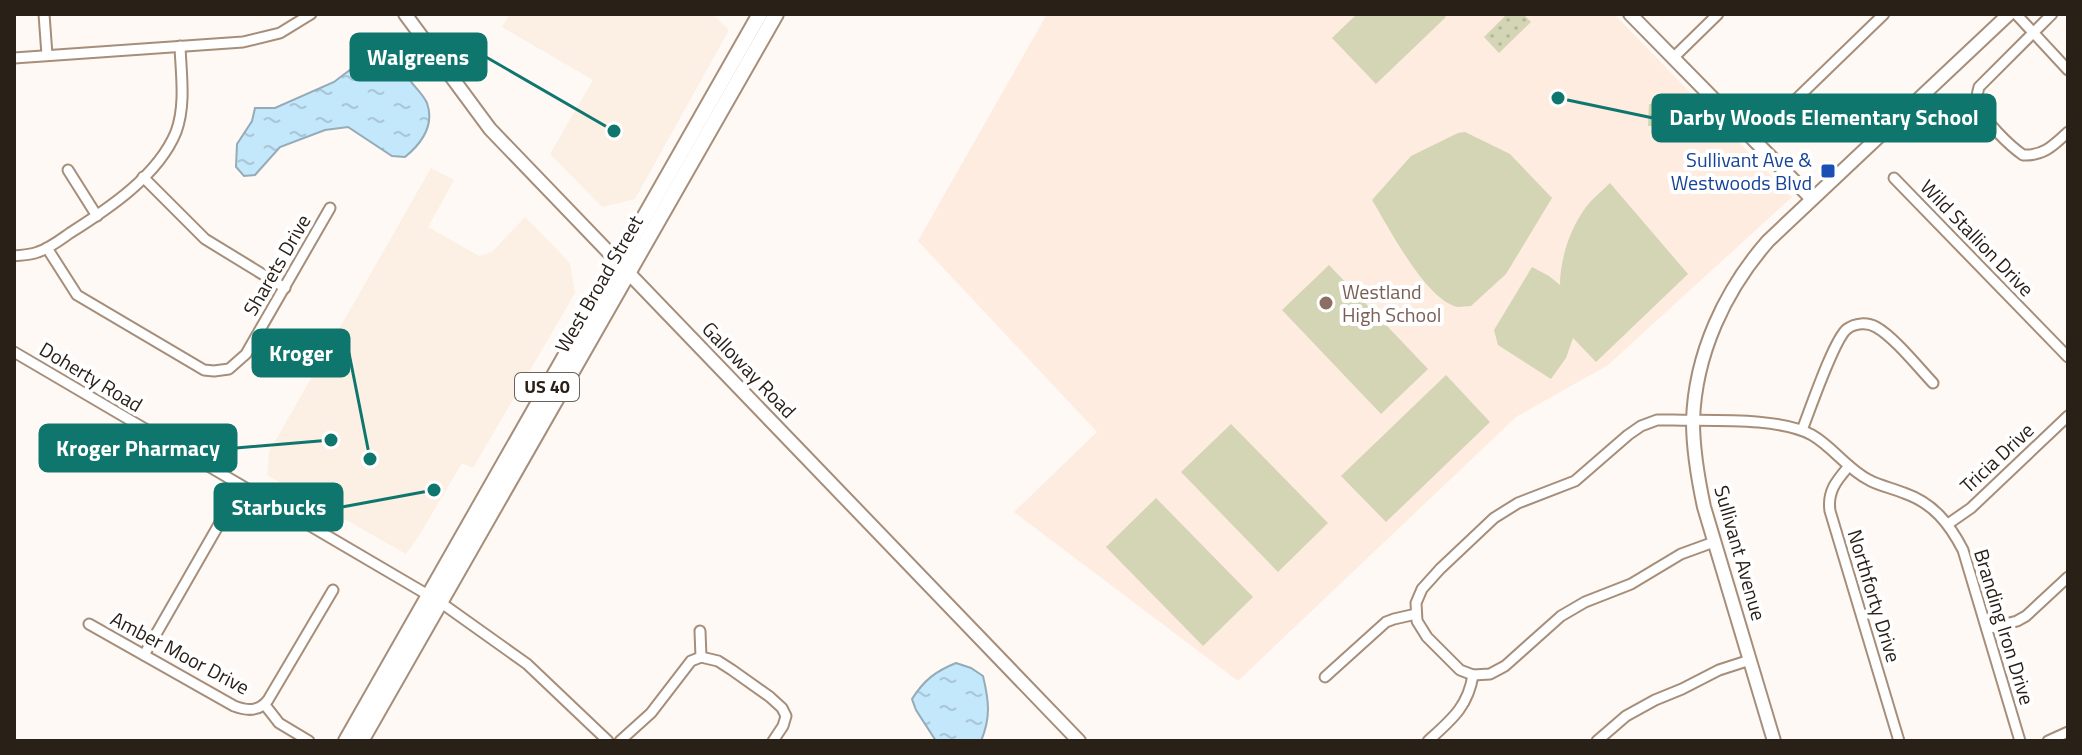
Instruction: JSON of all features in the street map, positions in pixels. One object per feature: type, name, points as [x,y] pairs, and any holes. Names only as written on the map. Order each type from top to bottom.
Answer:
[{"type":"main road","name":"West Broad Street","points":[[624,267],[760,14]]},
{"type":"main road","name":"West Broad Street","points":[[346,741],[434,598],[624,267],[776,14]]},
{"type":"main road","name":"West Broad Street","points":[[361,741],[434,598]]},
{"type":"street","points":[[44,14],[47,55]]},
{"type":"street","points":[[14,58],[243,42],[280,33],[311,14]]},
{"type":"street","name":"Galloway Road","points":[[405,14],[490,129],[1079,741]]},
{"type":"street","points":[[1630,14],[1812,199]]},
{"type":"street","points":[[1673,58],[1718,14]]},
{"type":"street","points":[[1754,140],[1884,14]]},
{"type":"street","name":"Sullivant Avenue","points":[[1774,741],[1698,479],[1693,420],[1700,371],[1709,340],[1720,312],[1753,257],[2009,14]]},
{"type":"street","points":[[2016,14],[2068,70]]},
{"type":"street","points":[[2052,14],[1979,87],[1977,100],[1979,109],[2023,155],[2038,155],[2047,151],[2068,132]]},
{"type":"street","points":[[14,256],[47,248],[97,216],[143,177],[166,150],[176,131],[183,91],[180,46]]},
{"type":"street","points":[[68,170],[97,216]]},
{"type":"street","points":[[143,177],[205,239],[285,288]]},
{"type":"street","name":"Wild Stallion Drive","points":[[1894,178],[2068,357]]},
{"type":"street","name":"Sharets Drive","points":[[47,248],[77,295],[204,370],[222,371],[234,367],[246,354],[330,208]]},
{"type":"street","points":[[1802,430],[1836,345],[1850,327],[1865,324],[1880,329],[1933,383]]},
{"type":"street","name":"Doherty Road","points":[[14,352],[434,598],[527,664],[608,741]]},
{"type":"street","name":"Tricia Drive","points":[[1948,524],[1971,508],[2068,416]]},
{"type":"street","name":"Branding Iron Drive","points":[[1416,614],[1418,595],[1432,577],[1494,518],[1518,503],[1575,481],[1641,426],[1657,420],[1774,424],[1802,430],[1876,484],[1921,500],[1948,524],[1963,550],[2020,741]]},
{"type":"street","name":"Northforty Drive","points":[[1849,466],[1832,488],[1829,503],[1899,741]]},
{"type":"street","points":[[144,655],[241,486]]},
{"type":"street","points":[[1325,677],[1386,622],[1416,614],[1421,630],[1453,665],[1473,675],[1490,674],[1505,666],[1561,616],[1585,602],[1631,584],[1681,554],[1714,542]]},
{"type":"street","points":[[1987,629],[2026,616],[2068,577]]},
{"type":"street","name":"Amber Moor Drive","points":[[89,624],[234,706],[245,710],[257,709],[265,705],[333,590]]},
{"type":"street","points":[[700,631],[701,657]]},
{"type":"street","points":[[620,741],[651,713],[691,661],[701,657],[718,661],[770,697],[785,713],[783,726],[773,741]]},
{"type":"street","points":[[1597,741],[1626,716],[1655,700],[1719,670],[1750,660]]},
{"type":"street","points":[[1428,741],[1465,703],[1471,691],[1473,675]]},
{"type":"street","points":[[265,705],[279,723],[309,741]]},
{"type":"street","points":[[2048,741],[2068,732]]},
{"type":"shaded area","points":[[510,14],[713,14],[729,30],[635,199],[602,207],[550,154],[593,80],[502,27]]},
{"type":"shaded area","name":"Westland High School","points":[[1047,14],[1614,14],[1792,197],[1608,365],[1516,417],[1238,681],[1014,512],[1097,432],[918,241]]},
{"type":"shaded area","points":[[431,168],[454,180],[428,227],[479,256],[492,252],[525,217],[570,263],[575,293],[473,468],[462,463],[406,554],[267,475],[269,452]]},
{"type":"green space","points":[[1357,14],[1443,14],[1446,17],[1376,84],[1332,38]]},
{"type":"green space","points":[[1507,14],[1523,14],[1531,22],[1499,53],[1484,37]]},
{"type":"green space","points":[[1649,104],[1667,104],[1689,127],[1648,126]]},
{"type":"green space","points":[[1465,132],[1510,154],[1552,198],[1506,274],[1471,306],[1458,307],[1446,302],[1421,277],[1372,200],[1411,156]]},
{"type":"green space","points":[[1610,183],[1688,274],[1596,362],[1573,338],[1566,358],[1551,379],[1498,345],[1494,330],[1532,267],[1560,285],[1562,263],[1573,229],[1584,209]]},
{"type":"green space","points":[[1329,265],[1428,369],[1381,414],[1282,310]]},
{"type":"green space","points":[[1446,375],[1490,422],[1386,522],[1341,476]]},
{"type":"green space","points":[[1231,424],[1328,523],[1278,572],[1181,472]]},
{"type":"green space","points":[[1156,498],[1253,597],[1203,646],[1106,547]]},
{"type":"water","points":[[379,56],[398,66],[427,103],[428,127],[405,157],[392,156],[348,127],[325,130],[280,147],[255,175],[244,176],[236,167],[237,144],[252,121],[255,108],[275,108],[334,82],[363,60]]},
{"type":"water","points":[[956,663],[983,676],[988,709],[981,741],[936,741],[912,699],[931,677]]},
{"type":"place","name":"Darby Woods Elementary School","points":[[1558,98]]},
{"type":"place","name":"Walgreens","points":[[614,131]]},
{"type":"place","name":"Sullivant Ave & Westwoods Blvd","points":[[1828,171]]},
{"type":"place","name":"Westland High School","points":[[1326,303]]},
{"type":"place","name":"Kroger Pharmacy","points":[[331,440]]},
{"type":"place","name":"Kroger","points":[[370,459]]},
{"type":"place","name":"Starbucks","points":[[434,490]]}]
